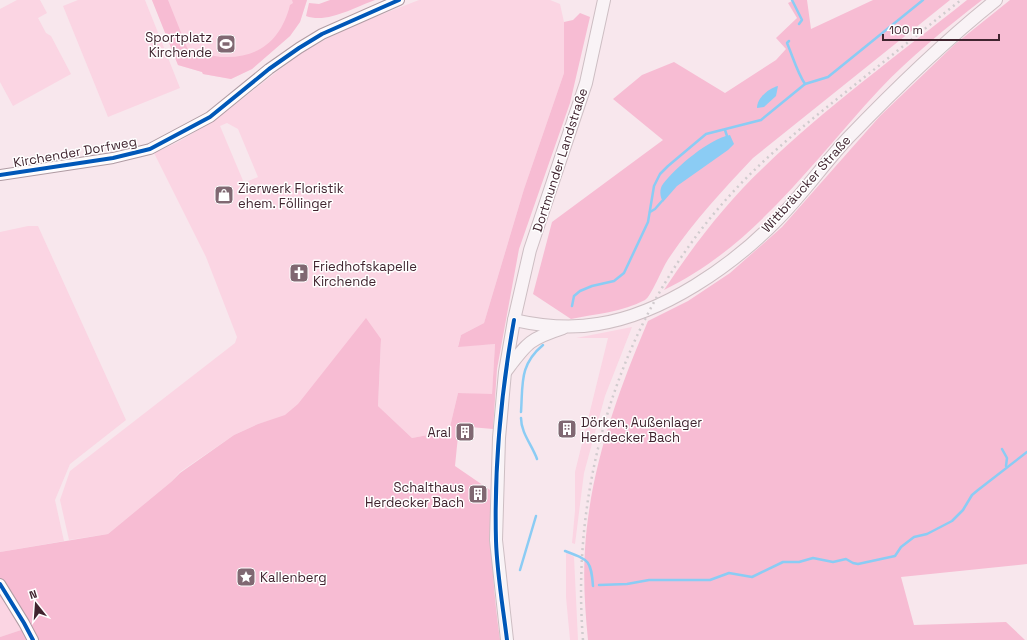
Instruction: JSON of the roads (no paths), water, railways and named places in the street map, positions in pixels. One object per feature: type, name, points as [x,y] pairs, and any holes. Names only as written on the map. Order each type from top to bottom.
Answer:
[{"type":"main road","name":"Dortmunder Landstraße","points":[[507,640],[496,540],[499,438],[505,372],[514,320],[530,250],[586,82],[604,0]]},
{"type":"main road","name":"Wittbräucker Straße","points":[[505,372],[531,341],[538,336],[566,327],[599,324],[635,314],[665,301],[730,262],[777,220],[839,148],[902,82],[996,0]]},
{"type":"main road","name":"Wittbräucker Straße","points":[[514,320],[566,327]]},
{"type":"street","name":"Kirchender Dorfweg","points":[[0,175],[113,158],[150,149],[210,117],[269,69],[310,40],[346,22],[399,0]]},
{"type":"street","points":[[0,584],[33,640]]},
{"type":"water","points":[[778,86],[776,96],[764,107],[757,108],[761,97],[771,89]]},
{"type":"water","points":[[730,135],[734,144],[728,150],[677,186],[663,202],[660,193],[662,186],[684,162],[712,142]]},
{"type":"waterway","points":[[792,0],[802,20],[799,24]]},
{"type":"waterway","points":[[572,306],[574,296],[580,291],[592,286],[614,281],[624,273],[648,222],[654,186],[660,174],[668,166],[706,134],[761,120],[805,84],[828,77],[923,0]]},
{"type":"waterway","points":[[789,41],[787,43],[797,69],[805,84]]},
{"type":"waterway","points":[[725,130],[727,136]]},
{"type":"waterway","points":[[650,212],[662,201]]},
{"type":"waterway","points":[[521,412],[526,368],[535,352],[543,345]]},
{"type":"waterway","points":[[521,418],[523,429],[537,459]]},
{"type":"waterway","points":[[1002,449],[1007,458],[1006,466]]},
{"type":"waterway","points":[[599,585],[627,584],[649,580],[710,580],[729,573],[752,577],[783,562],[799,562],[813,558],[833,562],[846,559],[858,564],[895,556],[901,547],[914,537],[927,534],[952,521],[963,510],[972,495],[1027,452]]},
{"type":"waterway","points":[[520,570],[536,516]]},
{"type":"waterway","points":[[565,551],[584,559],[587,562],[590,566],[593,586]]},
{"type":"railway","points":[[583,640],[581,580],[585,519],[595,460],[611,401],[633,345],[660,291],[693,240],[745,179],[817,115],[961,0]]},
{"type":"place","name":"Sportplatz Kirchende","points":[[226,44]]},
{"type":"place","name":"Zierwerk Floristik ehem. Föllinger","points":[[224,195]]},
{"type":"place","name":"Friedhofskapelle Kirchende","points":[[299,273]]},
{"type":"place","name":"Dörken, Außenlager Herdecker Bach","points":[[567,429]]},
{"type":"place","name":"Aral","points":[[465,432]]},
{"type":"place","name":"Schalthaus Herdecker Bach","points":[[478,494]]},
{"type":"place","name":"Kallenberg","points":[[246,577]]}]
